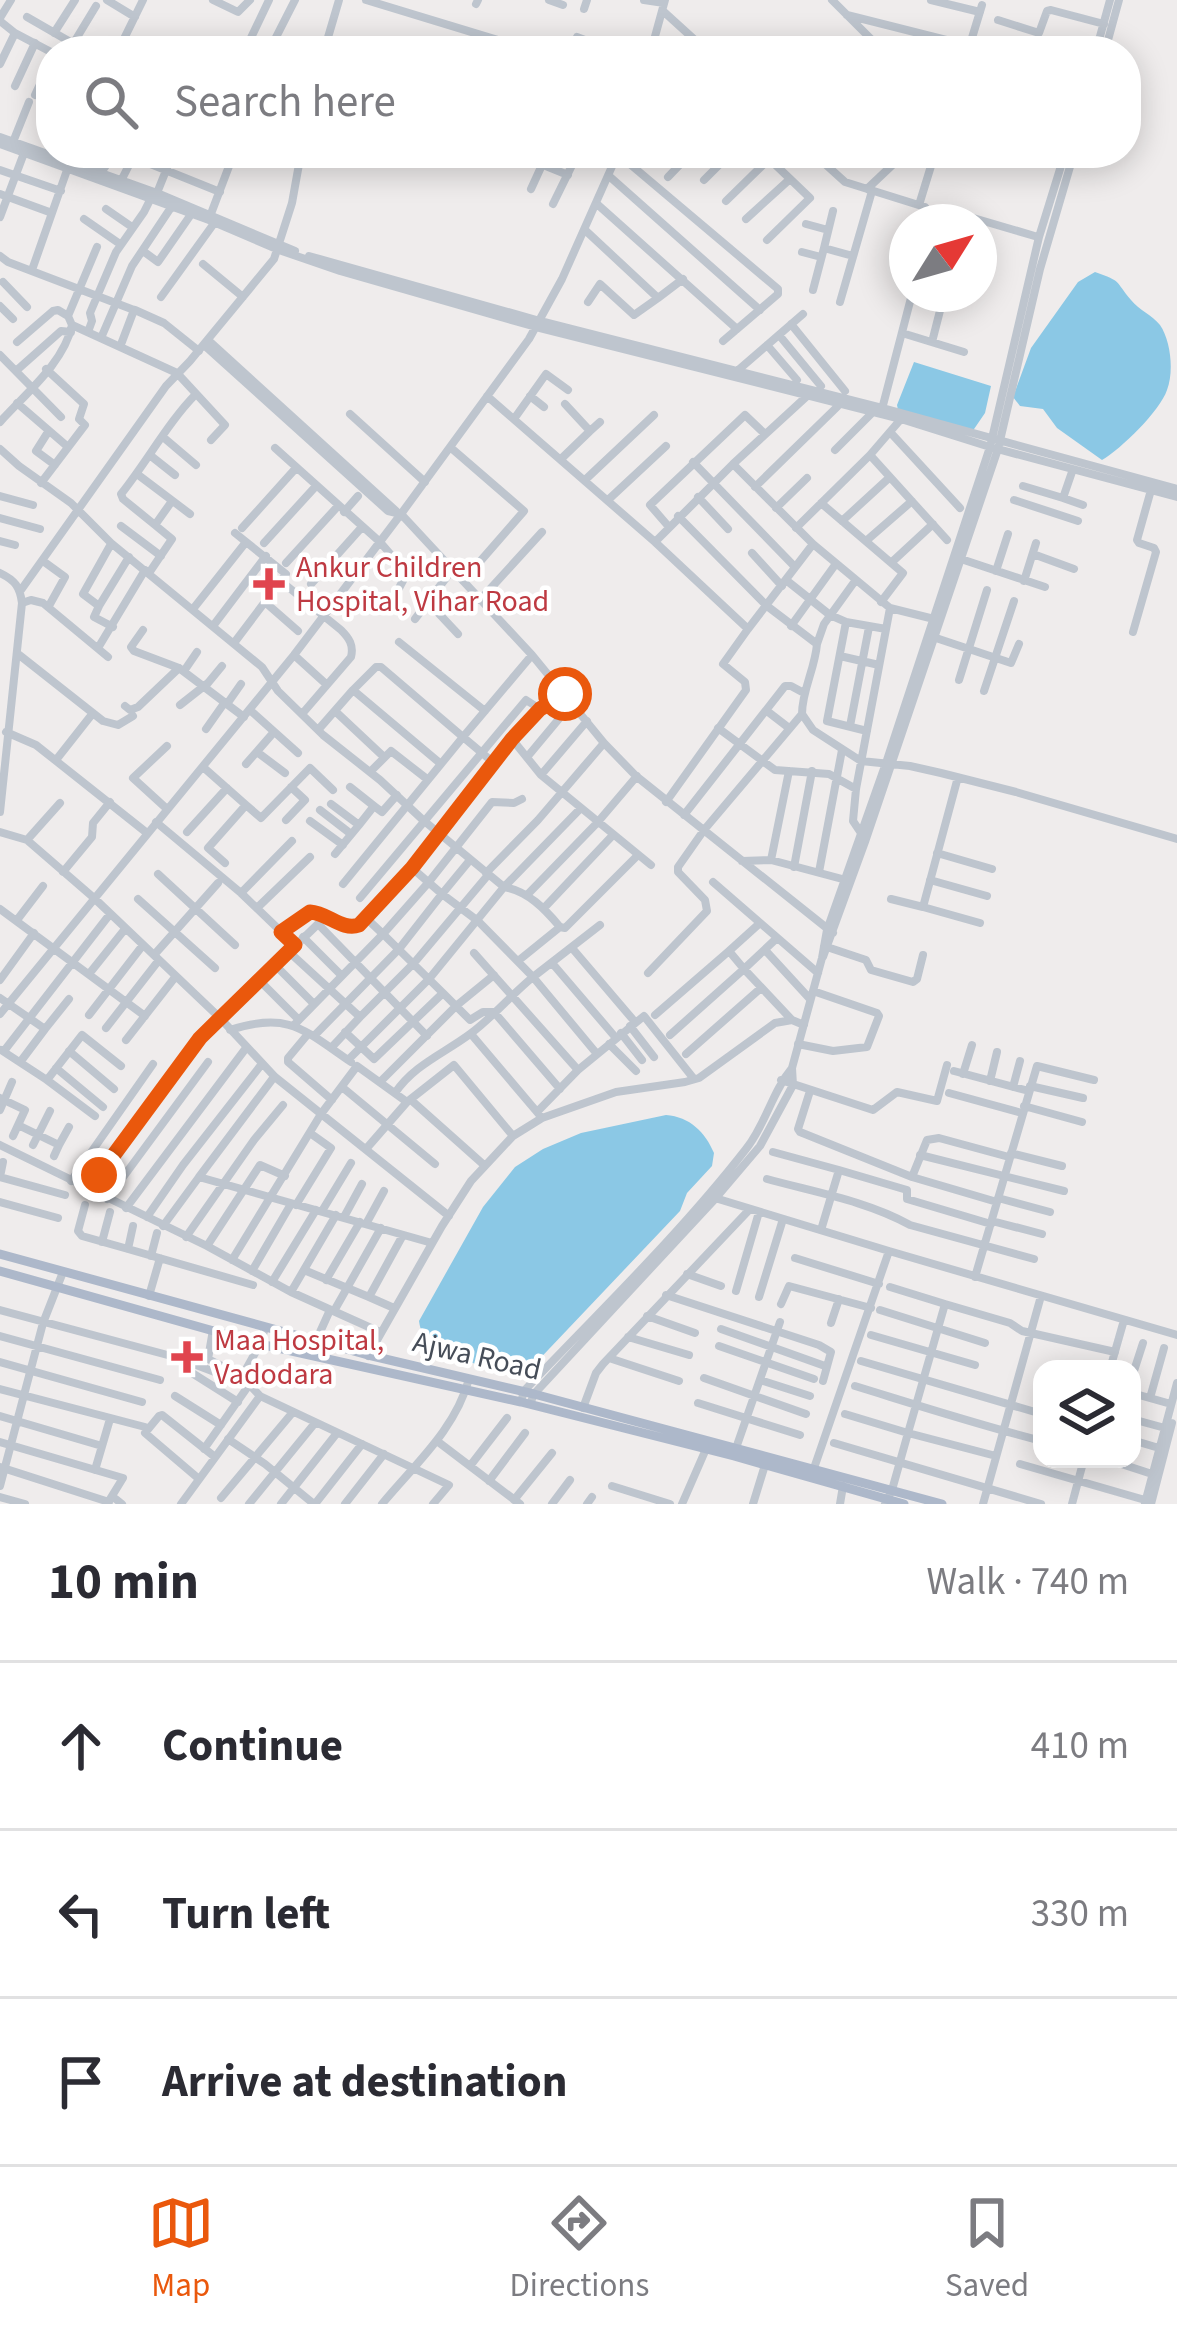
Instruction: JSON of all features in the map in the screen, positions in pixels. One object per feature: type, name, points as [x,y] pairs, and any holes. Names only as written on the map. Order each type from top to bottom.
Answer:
[{"type":"main road","name":"Ajwa Road","points":[[0,1254],[316,1342],[367,1361]]},
{"type":"main road","name":"Ajwa Road","points":[[0,1271],[260,1344],[367,1361],[582,1412],[812,1473],[904,1504]]},
{"type":"main road","name":"Ajwa Road","points":[[582,1412],[888,1498],[943,1504]]},
{"type":"street","points":[[11,0],[0,20],[35,43],[15,86]]},
{"type":"street","points":[[55,33],[75,0]]},
{"type":"street","points":[[107,0],[134,17]]},
{"type":"street","points":[[125,36],[142,0]]},
{"type":"street","points":[[213,0],[238,12],[250,0]]},
{"type":"street","points":[[252,36],[269,0]]},
{"type":"street","points":[[276,36],[295,0]]},
{"type":"street","points":[[328,36],[339,0]]},
{"type":"street","points":[[366,0],[484,36]]},
{"type":"street","points":[[549,0],[563,5]]},
{"type":"street","points":[[644,0],[663,3],[693,36]]},
{"type":"street","points":[[832,0],[868,36]]},
{"type":"street","points":[[932,0],[981,9],[973,36]]},
{"type":"street","points":[[1100,36],[1114,0]]},
{"type":"street","points":[[1108,36],[1114,0]]},
{"type":"street","points":[[655,36],[663,3]]},
{"type":"street","points":[[79,36],[96,6]]},
{"type":"street","points":[[998,20],[1039,33],[1051,10],[1104,24]]},
{"type":"street","points":[[848,15],[925,36]]},
{"type":"street","points":[[27,17],[60,36]]},
{"type":"street","points":[[0,64],[15,33]]},
{"type":"street","points":[[14,142],[36,91]]},
{"type":"street","points":[[0,140],[36,150]]},
{"type":"street","points":[[0,140],[36,155]]},
{"type":"street","points":[[0,217],[3,195],[24,153]]},
{"type":"street","points":[[32,270],[68,168]]},
{"type":"street","points":[[84,168],[358,277],[878,412],[1151,490],[1177,493]]},
{"type":"street","points":[[85,168],[212,219]]},
{"type":"street","points":[[100,174],[104,168]]},
{"type":"street","points":[[121,181],[127,168]]},
{"type":"street","points":[[160,168],[220,192]]},
{"type":"street","points":[[161,297],[212,219],[228,168]]},
{"type":"street","points":[[20,590],[177,373],[204,346],[279,247],[298,168]]},
{"type":"street","points":[[531,189],[541,168]]},
{"type":"street","points":[[549,168],[568,176]]},
{"type":"street","points":[[553,205],[571,168]]},
{"type":"street","points":[[0,1014],[4,1001],[294,655],[488,396],[538,324],[612,168]]},
{"type":"street","points":[[632,168],[778,289],[778,294],[723,341]]},
{"type":"street","points":[[668,176],[676,168]]},
{"type":"street","points":[[704,180],[716,168]]},
{"type":"street","points":[[726,201],[755,168]]},
{"type":"street","points":[[767,240],[810,198],[779,168]]},
{"type":"street","points":[[829,168],[840,178],[916,204]]},
{"type":"street","points":[[840,302],[869,190],[890,168]]},
{"type":"street","points":[[919,204],[930,168]]},
{"type":"street","points":[[830,931],[961,559],[995,444],[1060,168]]},
{"type":"street","points":[[1043,238],[1069,168]]},
{"type":"street","points":[[0,170],[61,191]]},
{"type":"street","points":[[88,332],[90,313],[120,244],[154,197],[166,170]]},
{"type":"street","points":[[609,176],[760,310]]},
{"type":"street","points":[[746,219],[790,179]]},
{"type":"street","points":[[3,195],[52,213]]},
{"type":"street","points":[[597,204],[737,329]]},
{"type":"street","points":[[101,338],[132,266],[172,206]]},
{"type":"street","points":[[106,209],[132,227]]},
{"type":"street","points":[[813,290],[833,212]]},
{"type":"street","points":[[143,251],[158,262],[192,213]]},
{"type":"street","points":[[84,219],[120,244]]},
{"type":"street","points":[[806,224],[828,230]]},
{"type":"street","points":[[997,227],[1043,238]]},
{"type":"street","points":[[584,230],[658,298]]},
{"type":"street","points":[[1,418],[56,358],[97,247]]},
{"type":"street","points":[[802,252],[853,256]]},
{"type":"street","points":[[0,256],[117,302],[204,346],[392,505],[637,776],[830,931]]},
{"type":"street","points":[[19,265],[2,284],[27,307]]},
{"type":"street","points":[[203,265],[243,297]]},
{"type":"street","points":[[588,302],[600,284],[634,315],[682,279]]},
{"type":"street","points":[[0,306],[13,319]]},
{"type":"street","points":[[17,342],[58,310],[70,324],[177,373],[225,425],[211,440]]},
{"type":"street","points":[[120,347],[135,310]]},
{"type":"street","points":[[835,450],[878,412],[907,312]]},
{"type":"street","points":[[932,342],[940,312]]},
{"type":"street","points":[[734,375],[803,314]]},
{"type":"street","points":[[17,370],[70,324]]},
{"type":"street","points":[[791,324],[845,391]]},
{"type":"street","points":[[902,333],[964,352]]},
{"type":"street","points":[[779,334],[820,386]]},
{"type":"street","points":[[767,345],[797,380]]},
{"type":"street","points":[[2,362],[17,370],[61,417]]},
{"type":"street","points":[[41,483],[85,425],[79,418],[85,405],[46,369]]},
{"type":"street","points":[[514,418],[546,374],[568,390]]},
{"type":"street","points":[[734,375],[806,398],[878,412],[1177,493]]},
{"type":"street","points":[[98,648],[172,538],[121,496],[196,394]]},
{"type":"street","points":[[488,396],[748,629]]},
{"type":"street","points":[[530,396],[544,406]]},
{"type":"street","points":[[655,542],[806,398]]},
{"type":"street","points":[[16,403],[68,447]]},
{"type":"street","points":[[565,404],[590,431]]},
{"type":"street","points":[[755,488],[838,406]]},
{"type":"street","points":[[350,414],[424,482]]},
{"type":"street","points":[[585,480],[654,415]]},
{"type":"street","points":[[668,527],[650,505],[693,462],[746,415],[764,434]]},
{"type":"street","points":[[796,528],[901,419]]},
{"type":"street","points":[[561,459],[600,422]]},
{"type":"street","points":[[49,432],[36,451],[55,465]]},
{"type":"street","points":[[890,432],[960,508]]},
{"type":"street","points":[[164,437],[196,465]]},
{"type":"street","points":[[931,636],[995,444]]},
{"type":"street","points":[[608,500],[666,446]]},
{"type":"street","points":[[450,447],[524,511],[463,580]]},
{"type":"street","points":[[275,448],[380,542],[406,573],[390,605]]},
{"type":"street","points":[[1,451],[234,643],[318,730],[423,820],[504,887],[527,895],[560,927]]},
{"type":"street","points":[[870,455],[947,540]]},
{"type":"street","points":[[151,456],[175,475]]},
{"type":"street","points":[[693,462],[795,567]]},
{"type":"street","points":[[733,464],[812,544],[886,605],[934,619]]},
{"type":"street","points":[[234,643],[286,572],[238,531],[296,468]]},
{"type":"street","points":[[1063,498],[1073,469]]},
{"type":"street","points":[[137,474],[190,514]]},
{"type":"street","points":[[842,521],[890,477]]},
{"type":"street","points":[[776,508],[808,478]]},
{"type":"street","points":[[264,543],[316,486]]},
{"type":"street","points":[[1023,486],[1083,505]]},
{"type":"street","points":[[1132,632],[1156,552],[1137,542],[1151,490]]},
{"type":"street","points":[[1042,509],[1047,493]]},
{"type":"street","points":[[0,496],[33,505]]},
{"type":"street","points":[[286,563],[358,496]]},
{"type":"street","points":[[698,497],[728,529]]},
{"type":"street","points":[[155,524],[172,500]]},
{"type":"street","points":[[1014,500],[1078,521]]},
{"type":"street","points":[[866,541],[912,501]]},
{"type":"street","points":[[820,503],[903,574],[886,605],[886,629],[856,788],[853,821],[861,833]]},
{"type":"street","points":[[678,516],[767,606],[817,644]]},
{"type":"street","points":[[0,518],[40,529]]},
{"type":"street","points":[[892,562],[933,524]]},
{"type":"street","points":[[121,526],[160,556]]},
{"type":"street","points":[[311,584],[362,527]]},
{"type":"street","points":[[480,600],[542,532]]},
{"type":"street","points":[[996,571],[1008,533]]},
{"type":"street","points":[[0,541],[15,545]]},
{"type":"street","points":[[193,609],[246,542]]},
{"type":"street","points":[[99,606],[83,594],[112,543]]},
{"type":"street","points":[[1024,580],[1036,543]]},
{"type":"street","points":[[666,802],[746,690],[745,682],[723,664],[812,544]]},
{"type":"street","points":[[752,553],[830,615],[886,629]]},
{"type":"street","points":[[1033,554],[1074,569]]},
{"type":"street","points":[[213,626],[266,556]]},
{"type":"street","points":[[82,635],[129,557]]},
{"type":"street","points":[[961,559],[1045,587]]},
{"type":"street","points":[[43,561],[65,577],[50,604]]},
{"type":"street","points":[[791,626],[835,565]]},
{"type":"street","points":[[415,619],[452,569]]},
{"type":"street","points":[[0,812],[4,713],[18,654],[22,603],[13,580],[1,576]]},
{"type":"street","points":[[855,581],[820,631],[804,693],[802,714],[823,738],[861,761],[958,777],[1177,839]]},
{"type":"street","points":[[282,582],[347,637],[352,650],[302,713]]},
{"type":"street","points":[[958,680],[987,590]]},
{"type":"street","points":[[984,691],[1014,601]]},
{"type":"street","points":[[428,602],[458,634]]},
{"type":"street","points":[[22,603],[43,603],[108,657]]},
{"type":"street","points":[[266,603],[298,631]]},
{"type":"street","points":[[94,617],[113,627]]},
{"type":"street","points":[[823,738],[846,622]]},
{"type":"street","points":[[850,726],[868,627]]},
{"type":"street","points":[[143,630],[131,647],[134,651],[181,669],[298,753]]},
{"type":"street","points":[[931,636],[1012,663],[1019,644]]},
{"type":"street","points":[[399,642],[485,711]]},
{"type":"street","points":[[125,706],[130,710],[138,707],[197,652]]},
{"type":"street","points":[[18,654],[112,724],[133,716]]},
{"type":"street","points":[[294,655],[326,685]]},
{"type":"street","points":[[343,884],[532,655]]},
{"type":"street","points":[[840,656],[879,665]]},
{"type":"street","points":[[180,706],[222,666]]},
{"type":"street","points":[[318,730],[381,667],[494,763]]},
{"type":"street","points":[[206,729],[241,684]]},
{"type":"street","points":[[684,816],[785,686],[804,693]]},
{"type":"street","points":[[353,690],[441,764]]},
{"type":"street","points":[[281,932],[310,912],[349,927],[359,925],[440,834],[512,739],[540,709],[565,694]]},
{"type":"street","points":[[360,898],[526,700],[540,709]]},
{"type":"street","points":[[528,757],[573,703]]},
{"type":"street","points":[[766,710],[789,728]]},
{"type":"street","points":[[334,711],[384,757]]},
{"type":"street","points":[[56,760],[93,713]]},
{"type":"street","points":[[648,973],[706,911],[705,900],[677,869],[802,714]]},
{"type":"street","points":[[542,776],[587,721]]},
{"type":"street","points":[[827,721],[867,731]]},
{"type":"street","points":[[718,728],[776,770],[836,776],[856,788]]},
{"type":"street","points":[[6,732],[56,760],[147,833]]},
{"type":"street","points":[[246,764],[274,732]]},
{"type":"street","points":[[512,739],[542,776],[651,866]]},
{"type":"street","points":[[331,1048],[414,962],[604,742]]},
{"type":"street","points":[[167,746],[133,778],[167,809]]},
{"type":"street","points":[[819,872],[842,750]]},
{"type":"street","points":[[370,772],[391,751],[427,780]]},
{"type":"street","points":[[256,752],[285,773]]},
{"type":"street","points":[[527,1398],[766,1137],[793,1085],[792,1067],[825,946],[889,764]]},
{"type":"street","points":[[202,766],[269,825]]},
{"type":"street","points":[[261,818],[310,768],[333,790]]},
{"type":"street","points":[[794,867],[812,771]]},
{"type":"street","points":[[771,860],[790,772]]},
{"type":"street","points":[[527,895],[637,776]]},
{"type":"street","points":[[923,907],[958,777]]},
{"type":"street","points":[[291,787],[351,834]]},
{"type":"street","points":[[350,787],[382,812],[397,795]]},
{"type":"street","points":[[187,832],[227,788]]},
{"type":"street","points":[[296,1023],[383,934],[494,801],[521,799]]},
{"type":"street","points":[[63,872],[92,837],[93,823],[110,802]]},
{"type":"street","points":[[27,839],[60,803]]},
{"type":"street","points":[[225,863],[208,848],[246,805]]},
{"type":"street","points":[[331,805],[358,825]]},
{"type":"street","points":[[286,820],[312,806]]},
{"type":"street","points":[[335,854],[374,806]]},
{"type":"street","points":[[232,1260],[341,1087],[361,1046],[429,979],[504,887],[580,809]]},
{"type":"street","points":[[310,820],[343,845]]},
{"type":"street","points":[[156,822],[257,908],[328,989],[360,1017]]},
{"type":"street","points":[[0,832],[27,839],[220,1018],[274,1077],[448,1216]]},
{"type":"street","points":[[543,909],[613,835]]},
{"type":"street","points":[[241,893],[292,842]]},
{"type":"street","points":[[937,854],[992,869]]},
{"type":"street","points":[[518,962],[533,946],[565,928],[638,855]]},
{"type":"street","points":[[257,908],[310,857]]},
{"type":"street","points":[[332,1100],[288,1058],[399,949],[470,860]]},
{"type":"street","points":[[742,861],[771,860],[846,880]]},
{"type":"street","points":[[412,868],[478,921],[533,977],[597,1054]]},
{"type":"street","points":[[158,874],[235,945]]},
{"type":"street","points":[[930,880],[987,896]]},
{"type":"street","points":[[713,882],[818,973]]},
{"type":"street","points":[[106,1028],[174,932],[218,883]]},
{"type":"street","points":[[17,920],[44,886]]},
{"type":"street","points":[[138,899],[215,968]]},
{"type":"street","points":[[891,899],[980,923]]},
{"type":"street","points":[[0,909],[145,1016]]},
{"type":"street","points":[[95,1116],[2,1050],[110,914]]},
{"type":"street","points":[[367,918],[470,1020],[494,1012],[560,1089]]},
{"type":"street","points":[[655,1016],[760,923]]},
{"type":"street","points":[[92,1191],[200,1038],[320,925],[427,1036]]},
{"type":"street","points":[[395,1093],[428,1060],[471,1034],[512,994],[600,925]]},
{"type":"street","points":[[89,974],[125,928]]},
{"type":"street","points":[[0,980],[34,933]]},
{"type":"street","points":[[303,937],[342,976]]},
{"type":"street","points":[[670,1035],[777,938]]},
{"type":"street","points":[[89,1016],[143,945]]},
{"type":"street","points":[[825,946],[866,960],[872,970],[913,982],[923,955]]},
{"type":"street","points":[[572,948],[654,1057]]},
{"type":"street","points":[[764,950],[812,995],[879,1016],[867,1047],[833,1052],[798,1043]]},
{"type":"street","points":[[729,951],[792,1020],[804,1025]]},
{"type":"street","points":[[474,952],[578,1070]]},
{"type":"street","points":[[552,963],[615,1038],[636,1071]]},
{"type":"street","points":[[276,966],[314,1004]]},
{"type":"street","points":[[381,1081],[494,975]]},
{"type":"street","points":[[126,1040],[176,976]]},
{"type":"street","points":[[260,981],[296,1023],[409,1101],[484,1165]]},
{"type":"street","points":[[686,1054],[761,988]]},
{"type":"street","points":[[345,1032],[374,1059],[442,993]]},
{"type":"street","points":[[21,1061],[69,999]]},
{"type":"street","points":[[4,1001],[45,1029]]},
{"type":"street","points":[[367,1361],[448,1216],[484,1165],[615,1038],[646,1017],[694,1079]]},
{"type":"street","points":[[230,1030],[262,1020],[296,1023]]},
{"type":"street","points":[[539,1115],[616,1091],[694,1079],[767,1027],[792,1020]]},
{"type":"street","points":[[471,1034],[539,1115]]},
{"type":"street","points":[[47,1080],[82,1035],[121,1066]]},
{"type":"street","points":[[615,1038],[642,1060]]},
{"type":"street","points":[[781,1081],[873,1110],[897,1092],[934,1101],[972,1046]]},
{"type":"street","points":[[126,1208],[245,1048]]},
{"type":"street","points":[[69,1051],[114,1089]]},
{"type":"street","points":[[990,1081],[997,1052]]},
{"type":"street","points":[[1013,1087],[1020,1061]]},
{"type":"street","points":[[107,1199],[208,1062]]},
{"type":"street","points":[[71,1181],[153,1064]]},
{"type":"street","points":[[147,1217],[261,1064]]},
{"type":"street","points":[[366,1149],[409,1101],[454,1065],[513,1136]]},
{"type":"street","points":[[975,1277],[1037,1066],[1094,1080]]},
{"type":"street","points":[[711,1197],[750,1145],[792,1067]]},
{"type":"street","points":[[56,1068],[104,1107]]},
{"type":"street","points":[[955,1070],[1013,1087],[1083,1099]]},
{"type":"street","points":[[149,1296],[160,1229],[274,1077]]},
{"type":"street","points":[[12,1082],[2,1102],[25,1110]]},
{"type":"street","points":[[341,1087],[435,1164]]},
{"type":"street","points":[[810,1091],[800,1132],[912,1177],[1050,1212]]},
{"type":"street","points":[[949,1094],[1082,1122]]},
{"type":"street","points":[[13,1136],[30,1099]]},
{"type":"street","points":[[186,1237],[284,1105]]},
{"type":"street","points":[[33,1145],[50,1112]]},
{"type":"street","points":[[18,1125],[59,1145]]},
{"type":"street","points":[[54,1156],[69,1127]]},
{"type":"street","points":[[252,1271],[331,1148],[310,1132]]},
{"type":"street","points":[[912,1177],[927,1140],[939,1138],[1062,1166]]},
{"type":"street","points":[[0,1145],[147,1217],[160,1229],[206,1246],[380,1332]]},
{"type":"street","points":[[773,1152],[907,1190],[907,1199],[1042,1234]]},
{"type":"street","points":[[920,1155],[1064,1191]]},
{"type":"street","points":[[3,1162],[0,1177],[65,1195]]},
{"type":"street","points":[[272,1282],[351,1163]]},
{"type":"street","points":[[206,1246],[260,1165],[285,1176]]},
{"type":"street","points":[[821,1230],[839,1170]]},
{"type":"street","points":[[199,1177],[432,1243]]},
{"type":"street","points":[[767,1179],[1034,1258]]},
{"type":"street","points":[[291,1292],[362,1184]]},
{"type":"street","points":[[326,1280],[384,1191]]},
{"type":"street","points":[[711,1197],[1177,1335]]},
{"type":"street","points":[[0,1202],[58,1218]]},
{"type":"street","points":[[85,1205],[79,1234],[254,1285]]},
{"type":"street","points":[[582,1412],[596,1373],[666,1295],[755,1210]]},
{"type":"street","points":[[736,1291],[755,1210]]},
{"type":"street","points":[[102,1242],[110,1212]]},
{"type":"street","points":[[759,1297],[783,1219]]},
{"type":"street","points":[[128,1250],[133,1226]]},
{"type":"street","points":[[316,1342],[381,1228]]},
{"type":"street","points":[[369,1298],[403,1235]]},
{"type":"street","points":[[812,1473],[875,1309],[889,1251]]},
{"type":"street","points":[[795,1258],[879,1284]]},
{"type":"street","points":[[304,1270],[394,1308]]},
{"type":"street","points":[[0,1486],[44,1323],[63,1272]]},
{"type":"street","points":[[687,1274],[721,1286]]},
{"type":"street","points":[[781,1304],[789,1286],[985,1343]]},
{"type":"street","points":[[890,1287],[1030,1333],[1115,1352]]},
{"type":"street","points":[[666,1295],[779,1327],[831,1352],[819,1380],[719,1346]]},
{"type":"street","points":[[983,1504],[1041,1296]]},
{"type":"street","points":[[831,1323],[839,1299]]},
{"type":"street","points":[[888,1498],[945,1304]]},
{"type":"street","points":[[0,1310],[176,1357],[250,1384]]},
{"type":"street","points":[[647,1316],[695,1333]]},
{"type":"street","points":[[1113,1360],[1124,1320]]},
{"type":"street","points":[[735,1452],[779,1327]]},
{"type":"street","points":[[265,1328],[244,1373],[260,1396],[449,1485],[433,1504]]},
{"type":"street","points":[[721,1329],[825,1366]]},
{"type":"street","points":[[213,1330],[208,1360],[238,1374]]},
{"type":"street","points":[[872,1335],[974,1364]]},
{"type":"street","points":[[0,1336],[160,1380]]},
{"type":"street","points":[[628,1337],[689,1355]]},
{"type":"street","points":[[1138,1360],[1143,1343]]},
{"type":"street","points":[[1150,1398],[1164,1348]]},
{"type":"street","points":[[609,1358],[679,1381]]},
{"type":"street","points":[[862,1361],[1033,1411]]},
{"type":"street","points":[[0,1362],[142,1402]]},
{"type":"street","points":[[191,1373],[238,1402]]},
{"type":"street","points":[[704,1378],[806,1414]]},
{"type":"street","points":[[760,1380],[810,1396]]},
{"type":"street","points":[[1147,1503],[1177,1383]]},
{"type":"street","points":[[204,1449],[250,1384]]},
{"type":"street","points":[[382,1504],[452,1422],[467,1384]]},
{"type":"street","points":[[855,1386],[1033,1440]]},
{"type":"street","points":[[0,1389],[146,1427]]},
{"type":"street","points":[[175,1396],[221,1425]]},
{"type":"street","points":[[181,1504],[260,1396]]},
{"type":"street","points":[[1141,1396],[1174,1404]]},
{"type":"street","points":[[698,1402],[800,1436]]},
{"type":"street","points":[[1147,1503],[1174,1404]]},
{"type":"street","points":[[220,1498],[293,1412]]},
{"type":"street","points":[[845,1414],[997,1456]]},
{"type":"street","points":[[200,1478],[145,1433],[160,1415],[215,1457]]},
{"type":"street","points":[[0,1417],[102,1446]]},
{"type":"street","points":[[470,1466],[507,1418]]},
{"type":"street","points":[[95,1470],[110,1419]]},
{"type":"street","points":[[1141,1421],[1165,1428]]},
{"type":"street","points":[[249,1504],[315,1423]]},
{"type":"street","points":[[281,1504],[337,1433]]},
{"type":"street","points":[[489,1480],[526,1433]]},
{"type":"street","points":[[228,1439],[315,1504],[362,1444]]},
{"type":"street","points":[[437,1441],[517,1502],[553,1453]]},
{"type":"street","points":[[0,1442],[122,1478],[110,1500]]},
{"type":"street","points":[[834,1443],[1042,1504]]},
{"type":"street","points":[[1141,1443],[1160,1448]]},
{"type":"street","points":[[682,1504],[706,1449]]},
{"type":"street","points":[[345,1504],[384,1454]]},
{"type":"street","points":[[1020,1464],[1147,1503]]},
{"type":"street","points":[[753,1504],[765,1465]]},
{"type":"street","points":[[3,1468],[122,1504]]},
{"type":"street","points":[[1072,1504],[1081,1468]]},
{"type":"street","points":[[1134,1468],[1152,1474]]},
{"type":"street","points":[[552,1504],[570,1480]]},
{"type":"street","points":[[613,1486],[670,1504]]},
{"type":"street","points":[[839,1504],[843,1486]]},
{"type":"street","points":[[0,1497],[25,1504]]},
{"type":"water","points":[[1095,272],[1117,282],[1160,325],[1171,366],[1167,390],[1157,408],[1102,460],[1057,428],[1043,409],[1020,406],[1013,397],[1031,348],[1078,282]]},
{"type":"water","points":[[914,362],[991,386],[985,413],[972,432],[898,410]]},
{"type":"water","points":[[666,1115],[689,1122],[701,1132],[714,1153],[712,1166],[687,1193],[680,1211],[530,1369],[507,1372],[454,1357],[430,1343],[419,1321],[483,1207],[515,1167],[581,1133]]},
{"type":"place","name":"Ankur Children Hospital, Vihar Road","points":[[269,584]]},
{"type":"place","name":"Maa Hospital, Vadodara","points":[[187,1357]]},
{"type":"route","points":[[99,1175],[200,1038],[295,945],[281,932],[310,912],[349,927],[359,925],[412,868],[512,739],[540,709],[565,694]]}]
